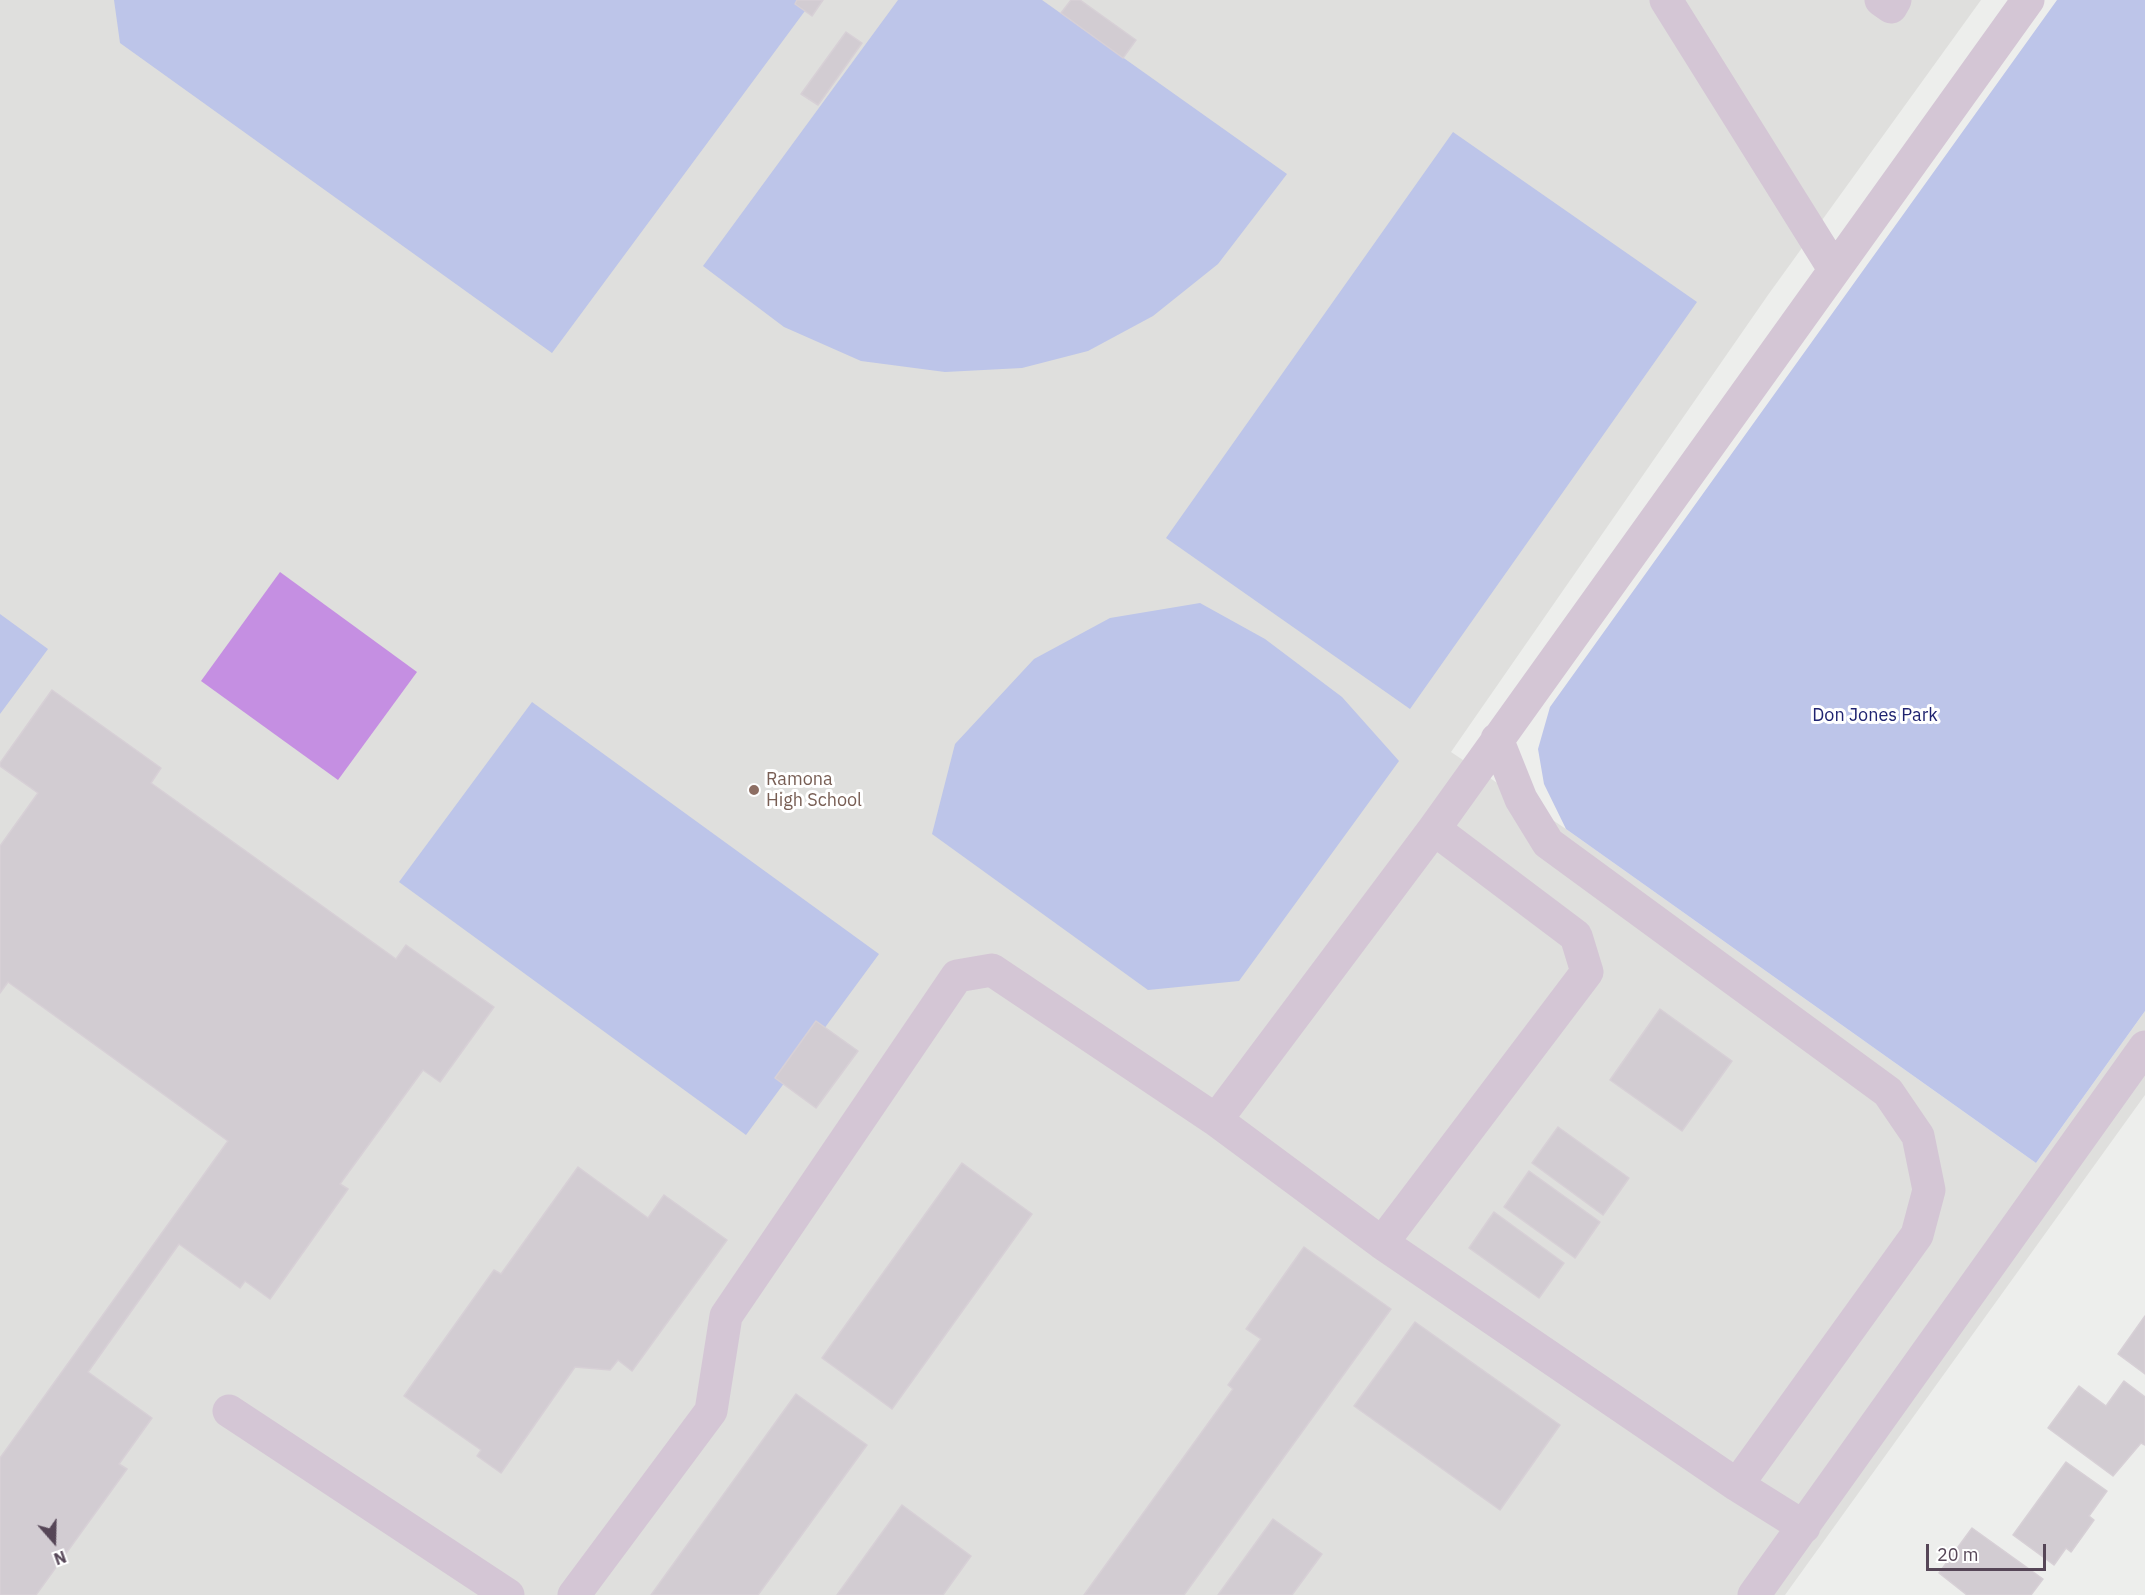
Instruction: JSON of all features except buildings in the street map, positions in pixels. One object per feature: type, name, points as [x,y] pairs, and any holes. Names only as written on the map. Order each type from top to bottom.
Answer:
[{"type":"lane","points":[[1666,0],[1834,269]]},
{"type":"lane","points":[[1881,0],[1890,7],[1895,0]]},
{"type":"lane","points":[[1216,1120],[1434,829],[2028,0]]},
{"type":"lane","points":[[1497,739],[1521,799],[1548,843],[1888,1092],[1918,1136],[1929,1190],[1917,1235],[1737,1485]]},
{"type":"lane","points":[[1382,1242],[1587,972],[1576,936],[1434,829]]},
{"type":"lane","points":[[574,1595],[711,1411],[726,1316],[957,976],[992,970],[1216,1120],[1382,1242],[1737,1485],[1804,1527]]},
{"type":"lane","points":[[1754,1595],[2145,1047]]},
{"type":"lane","points":[[229,1411],[508,1595]]},
{"type":"shaded area","name":"Ramona High School","points":[[0,0],[1981,0],[1768,295],[1451,752],[1566,829],[2036,1163],[2145,1011],[2145,1095],[1785,1595],[0,1595]]},
{"type":"shaded area","points":[[280,572],[417,672],[338,780],[201,681]]},
{"type":"green space","points":[[114,0],[813,0],[552,353],[120,43]]},
{"type":"green space","points":[[898,0],[1042,0],[1287,174],[1218,264],[1153,316],[1088,351],[1022,368],[945,372],[861,361],[784,327],[703,266]]},
{"type":"green space","name":"Don Jones Park","points":[[2057,0],[2145,0],[2145,1011],[2036,1163],[1566,829],[1544,784],[1538,749],[1550,707]]},
{"type":"green space","points":[[1453,132],[1697,302],[1410,709],[1166,538]]},
{"type":"green space","points":[[1200,603],[1265,639],[1342,697],[1399,761],[1239,981],[1148,990],[932,834],[955,744],[1034,659],[1110,618]]},
{"type":"green space","points":[[0,614],[48,649],[0,714]]},
{"type":"green space","points":[[532,702],[879,954],[746,1135],[399,882]]},
{"type":"place","name":"Ramona High School","points":[[754,790]]}]
